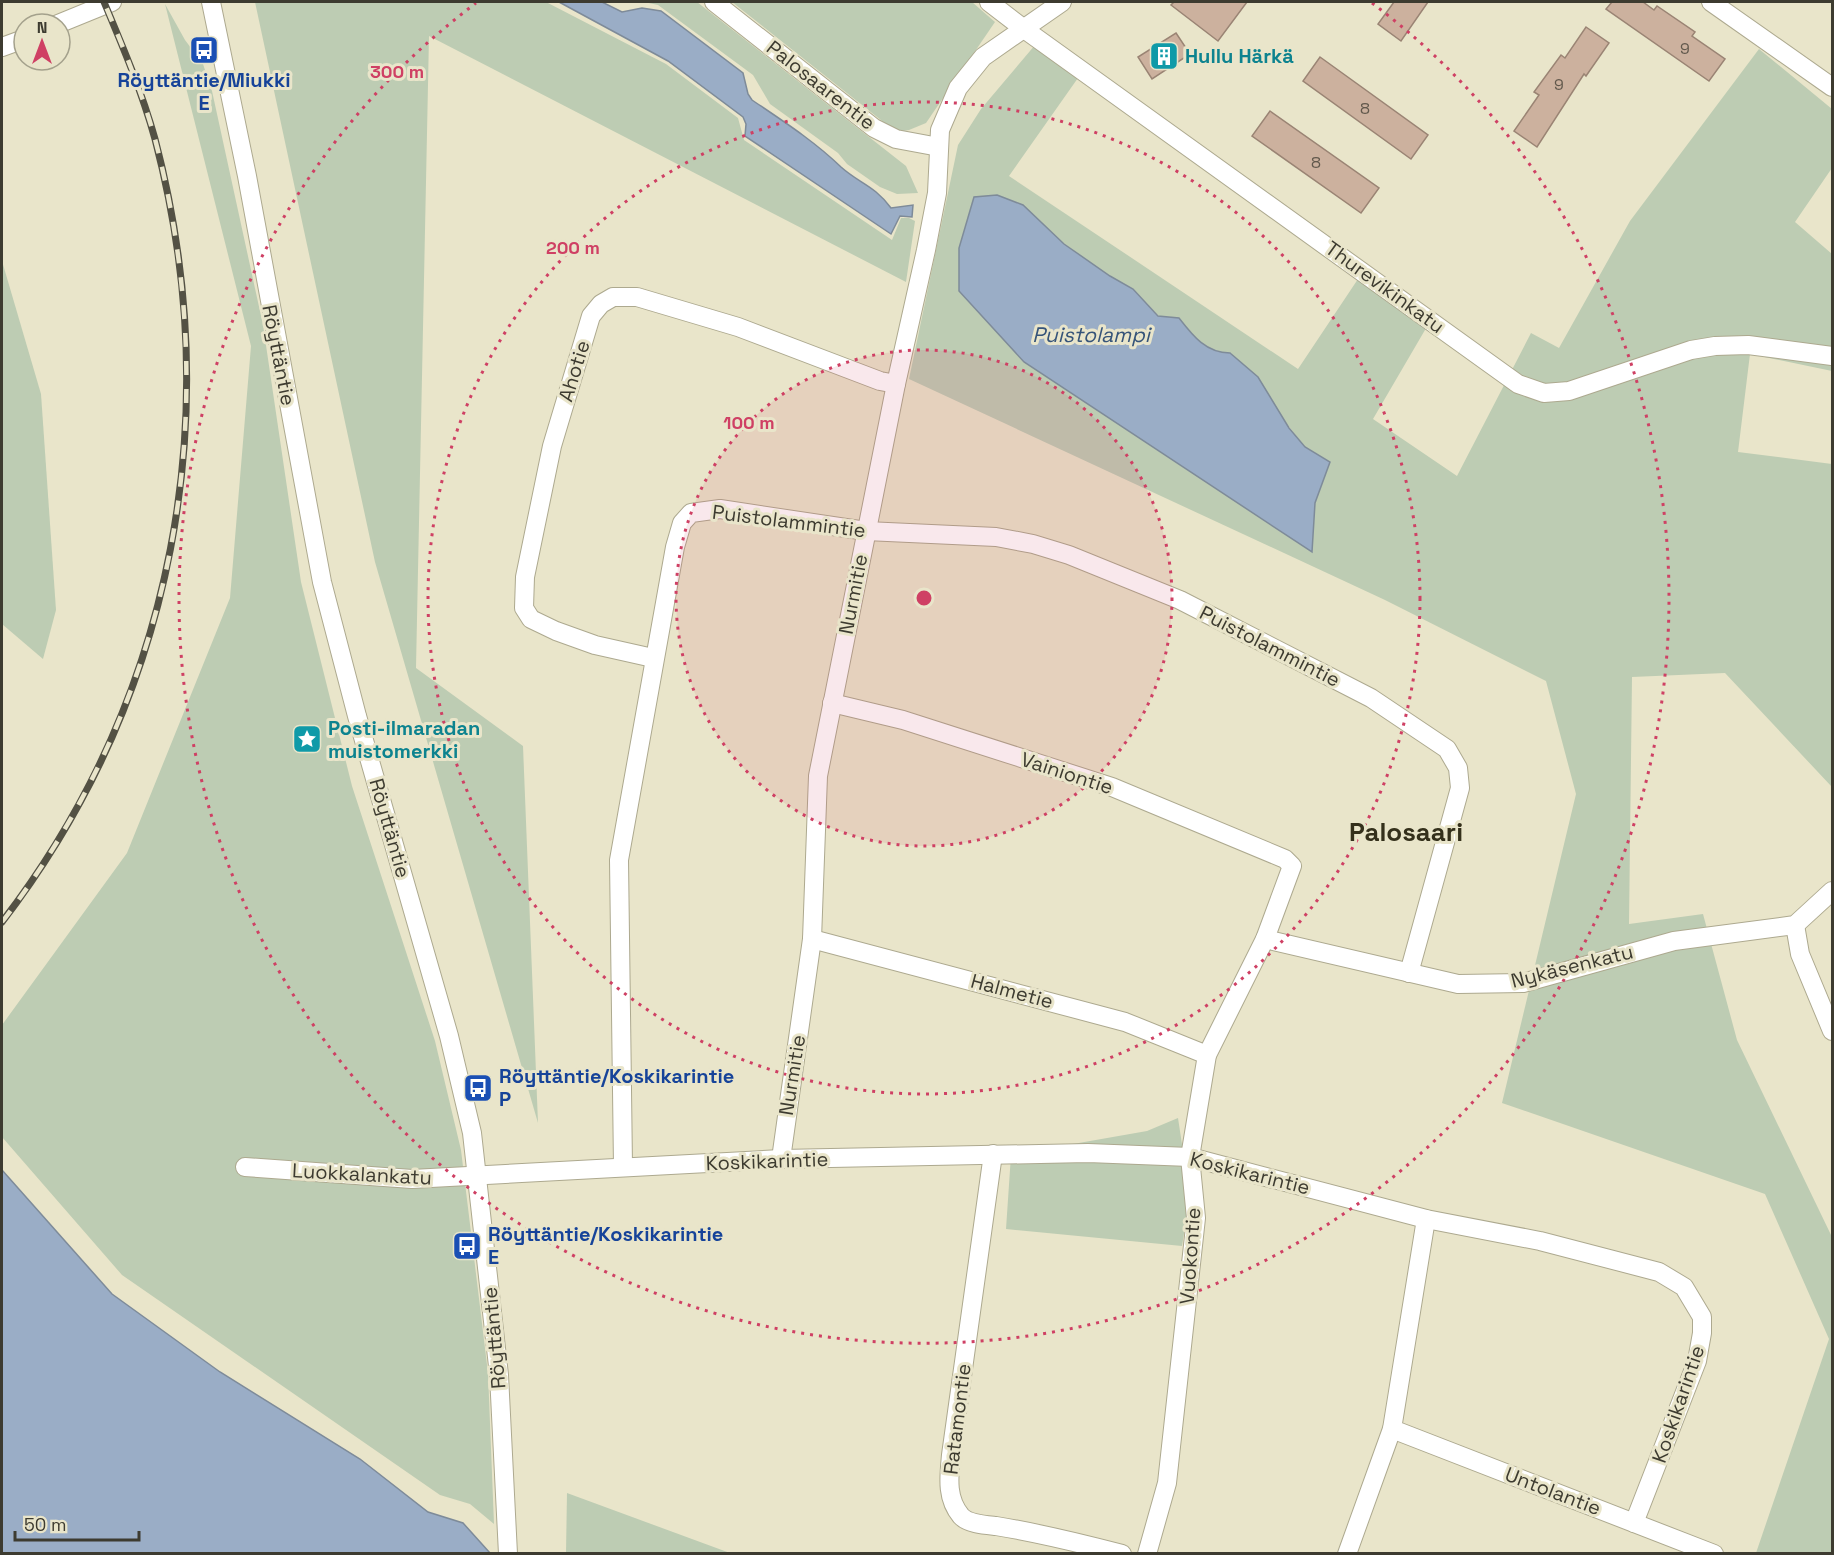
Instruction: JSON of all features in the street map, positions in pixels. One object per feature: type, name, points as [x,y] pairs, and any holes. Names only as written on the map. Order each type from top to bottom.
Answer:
[{"type":"street","points":[[72,18],[112,2]]},
{"type":"street","name":"Röyttäntie","points":[[211,2],[247,176],[322,582],[357,716],[449,1036],[472,1133],[479,1176],[499,1374],[508,1554]]},
{"type":"street","name":"Palosaarentie","points":[[714,2],[874,128],[896,139],[939,147]]},
{"type":"street","name":"Thurevikinkatu","points":[[989,2],[1518,384],[1544,393],[1569,391],[1691,350],[1715,346],[1749,345],[1833,356]]},
{"type":"street","name":"Nurmitie","points":[[780,1159],[812,939],[818,776],[936,193],[940,130],[958,88],[983,57],[1062,2]]},
{"type":"street","points":[[1711,2],[1833,87]]},
{"type":"street","name":"Ahotie","points":[[653,658],[595,645],[556,631],[531,619],[524,608],[525,577],[552,446],[591,316],[601,304],[613,297],[637,297],[738,327],[880,381],[896,384]]},
{"type":"street","name":"Puistolammintie","points":[[623,1166],[619,860],[653,658],[675,547],[682,523],[691,513],[720,509],[866,531],[996,537],[1033,544],[1069,555],[1180,600],[1371,698],[1447,750],[1458,768],[1460,788],[1409,973]]},
{"type":"street","name":"Vainiontie","points":[[832,703],[903,720],[1112,787],[1286,859],[1292,866]]},
{"type":"street","name":"Vuokontie","points":[[1147,1554],[1167,1483],[1196,1218],[1190,1157],[1208,1055],[1265,939],[1292,866]]},
{"type":"street","points":[[1833,891],[1807,918],[1795,925],[1800,954],[1833,1031]]},
{"type":"street","name":"Nykäsenkatu","points":[[1265,939],[1458,984],[1523,982],[1674,941],[1795,925]]},
{"type":"street","name":"Halmetie","points":[[812,939],[1125,1022],[1208,1055]]},
{"type":"street","name":"Koskikarintie","points":[[479,1176],[623,1166],[780,1159],[1088,1153],[1190,1157],[1426,1219],[1540,1241],[1659,1272],[1684,1287],[1702,1317],[1702,1333],[1697,1361],[1634,1523]]},
{"type":"street","name":"Ratamontie","points":[[993,1154],[951,1455],[948,1481],[951,1500],[963,1518],[981,1524],[1033,1532],[1122,1554]]},
{"type":"street","name":"Luokkalankatu","points":[[244,1167],[412,1179],[479,1176]]},
{"type":"street","points":[[1347,1554],[1392,1429],[1426,1219]]},
{"type":"street","name":"Untolantie","points":[[1392,1429],[1714,1554]]},
{"type":"green space","points":[[255,2],[546,2],[666,64],[738,118],[744,140],[892,240],[901,218],[915,221],[906,282],[429,36],[416,668],[523,746],[538,1123],[375,562]]},
{"type":"green space","points":[[644,2],[697,2],[906,166],[918,193],[897,194],[880,187],[847,164],[838,153],[770,104],[753,75],[658,5]]},
{"type":"green space","points":[[732,2],[972,2],[995,22],[926,123],[909,130],[896,132]]},
{"type":"green space","points":[[165,4],[185,40],[203,64],[212,91],[263,325],[301,582],[352,786],[435,1041],[461,1150],[488,1373],[494,1524],[470,1504],[440,1495],[122,1275],[2,1137],[2,1025],[127,853],[230,598],[251,346]]},
{"type":"green space","points":[[1041,38],[1085,68],[1009,176],[1298,369],[1364,270],[1432,318],[1373,419],[1457,476],[1531,333],[1559,348],[1630,221],[1759,49],[1832,109],[1832,168],[1795,222],[1832,254],[1832,371],[1750,354],[1738,452],[1832,464],[1832,787],[1725,673],[1632,677],[1629,924],[1703,914],[1737,1040],[1832,1237],[1832,1553],[1756,1553],[1829,1339],[1765,1194],[1502,1103],[1576,794],[1546,681],[1385,600],[909,379],[958,145],[981,109]],"holes":[[[1023,205],[1064,244],[1133,289],[1159,316],[1179,318],[1207,347],[1231,353],[1305,447],[1330,462],[1315,503],[1312,551],[1024,362]]]},
{"type":"green space","points":[[2,261],[41,394],[56,610],[43,659],[2,624]]},
{"type":"green space","points":[[1178,1118],[1190,1197],[1182,1246],[1006,1229],[1011,1155],[1147,1131]]},
{"type":"green space","points":[[567,1493],[730,1553],[566,1553]]},
{"type":"water","points":[[559,2],[602,2],[622,12],[642,8],[661,11],[743,73],[748,94],[752,100],[809,140],[848,173],[873,189],[891,208],[913,205],[912,217],[900,216],[891,234],[745,136],[746,124],[743,117],[668,61]]},
{"type":"water","name":"Puistolampi","points":[[997,195],[1023,205],[1064,244],[1133,289],[1158,316],[1179,318],[1207,347],[1230,353],[1258,377],[1289,428],[1305,447],[1330,462],[1315,503],[1312,552],[1024,362],[959,291],[959,248],[974,197]]},
{"type":"water","points":[[2,1170],[112,1294],[220,1372],[360,1459],[428,1512],[463,1523],[490,1553],[2,1553]]},
{"type":"building","points":[[1174,2],[1247,2],[1218,41],[1171,5]]},
{"type":"building","points":[[1394,2],[1428,2],[1401,41],[1378,24]]},
{"type":"building","points":[[1612,2],[1643,2],[1654,10],[1657,6],[1695,32],[1692,36],[1725,59],[1709,81],[1606,9]]},
{"type":"building","points":[[1586,27],[1609,43],[1586,76],[1584,74],[1537,147],[1514,131],[1539,95],[1534,92],[1561,55],[1565,58]]},
{"type":"building","name":"Hullu Härkä","points":[[1176,33],[1190,54],[1152,79],[1138,57]]},
{"type":"building","points":[[1320,57],[1428,135],[1411,159],[1303,81]]},
{"type":"building","points":[[1270,111],[1379,188],[1361,213],[1252,136]]},
{"type":"railway","points":[[2,922],[61,835],[109,743],[145,648],[170,549],[184,448],[186,346],[176,242],[150,121],[104,2]]},
{"type":"place","name":"Röyttäntie/Miukki E","points":[[204,50]]},
{"type":"place","name":"Hullu Härkä","points":[[1164,56]]},
{"type":"place","name":"Posti-ilmaradan muistomerkki","points":[[307,739]]},
{"type":"place","name":"Röyttäntie/Koskikarintie P","points":[[478,1088]]},
{"type":"place","name":"Röyttäntie/Koskikarintie E","points":[[467,1246]]},
{"type":"district","name":"Palosaari","points":[[1406,832]]}]
